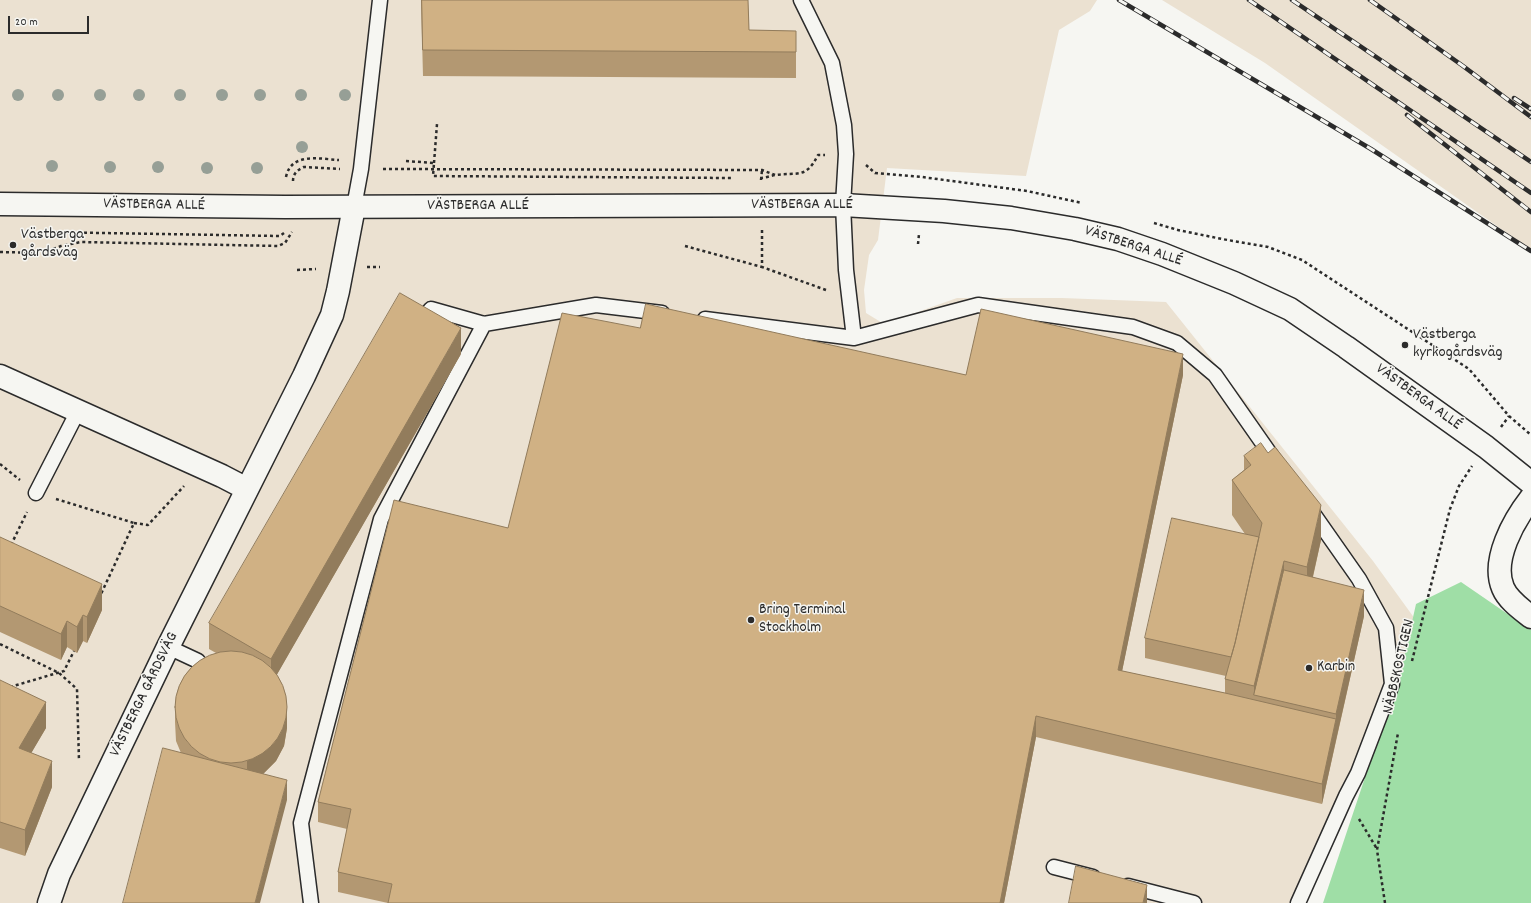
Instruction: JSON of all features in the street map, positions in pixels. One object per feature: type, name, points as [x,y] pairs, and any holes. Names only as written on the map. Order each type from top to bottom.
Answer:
[{"type":"street","name":"VÄSTBERGA ALLÉ","points":[[0,204],[354,207],[843,205],[944,211],[1011,218],[1075,228],[1118,239],[1162,254],[1234,283],[1290,309],[1346,346],[1486,447],[1531,483]]},
{"type":"street","name":"VÄSTBERGA GÅRDSVÄG","points":[[49,903],[59,874],[168,647],[304,376],[332,315],[354,207]]},
{"type":"street","points":[[0,376],[247,488]]},
{"type":"street","points":[[1531,498],[1522,509],[1509,534],[1502,554],[1500,574],[1504,589],[1518,607],[1531,617]]},
{"type":"lane","points":[[354,207],[361,169],[380,0]]},
{"type":"lane","points":[[802,0],[832,63],[844,125],[846,154],[843,205],[846,270],[854,338]]},
{"type":"lane","points":[[415,327],[431,309],[484,324],[596,305],[674,315]]},
{"type":"lane","points":[[690,317],[854,338],[978,305],[1133,327],[1177,343],[1215,375],[1287,477]]},
{"type":"lane","points":[[311,903],[301,823],[381,518],[484,324]]},
{"type":"lane","points":[[36,493],[78,411]]},
{"type":"lane","points":[[1298,903],[1346,796],[1358,773],[1392,684],[1386,628],[1360,579],[1301,496]]},
{"type":"lane","points":[[168,647],[198,661],[207,676]]},
{"type":"lane","points":[[1054,867],[1194,903]]},
{"type":"path","points":[[437,124],[433,176],[738,178]]},
{"type":"path","points":[[286,176],[290,165],[302,159],[339,160]]},
{"type":"path","points":[[406,161],[434,163]]},
{"type":"path","points":[[293,177],[299,169],[304,167],[339,169]]},
{"type":"path","points":[[409,169],[762,170],[775,175],[754,178]]},
{"type":"path","points":[[762,170],[762,267]]},
{"type":"path","points":[[42,232],[280,236],[284,233]]},
{"type":"path","points":[[0,252],[43,253],[61,246],[81,242],[278,246],[285,243],[292,234]]},
{"type":"path","points":[[685,246],[762,267],[849,298]]},
{"type":"path","points":[[1268,247],[1302,260],[1469,369],[1509,416],[1531,435]]},
{"type":"path","name":"NÄBBSKOSTIGEN","points":[[1412,664],[1450,509],[1459,486],[1486,447]]},
{"type":"path","points":[[36,493],[134,523],[148,525],[202,467]]},
{"type":"path","points":[[97,601],[134,523]]},
{"type":"path","points":[[7,688],[64,671],[77,643]]},
{"type":"path","points":[[0,644],[59,673],[77,689],[79,761]]},
{"type":"path","name":"NÄBBSKOSTIGEN","points":[[1385,903],[1377,850],[1398,732]]},
{"type":"path","points":[[1346,796],[1377,850]]},
{"type":"shaded area","points":[[0,0],[1097,0],[1090,11],[1059,30],[1026,176],[887,168],[878,240],[869,255],[864,290],[866,313],[884,324],[957,298],[1062,298],[1166,302],[1373,561],[1415,619],[1403,681],[1335,837],[1304,903],[0,903]]},
{"type":"shaded area","points":[[1162,0],[1531,0],[1531,250],[1265,63]]},
{"type":"green space","points":[[1461,582],[1531,630],[1531,903],[1323,903],[1402,667],[1416,604]]},
{"type":"building","points":[[422,0],[748,0],[749,30],[796,31],[796,52],[423,50]]},
{"type":"building","points":[[400,293],[461,328],[271,659],[209,623]]},
{"type":"building","name":"Bring Terminal Stockholm","points":[[646,304],[966,375],[981,309],[1183,354],[1118,670],[1336,719],[1322,784],[1036,716],[1000,903],[388,903],[392,884],[338,872],[351,809],[318,802],[394,500],[508,528],[562,313],[640,328]]},
{"type":"building","points":[[1261,443],[1268,453],[1275,447],[1321,505],[1307,567],[1284,561],[1254,686],[1225,679],[1235,643],[1262,523],[1232,480],[1251,465],[1244,456]]},
{"type":"building","points":[[1172,518],[1259,537],[1231,657],[1145,638]]},
{"type":"building","points":[[0,537],[102,584],[87,617],[83,615],[77,627],[67,621],[61,634],[0,606]]},
{"type":"building","name":"Karbin","points":[[1284,570],[1364,590],[1336,714],[1254,695]]},
{"type":"building","points":[[231,651],[252,655],[271,667],[283,686],[287,707],[283,728],[271,747],[252,759],[231,763],[210,759],[191,747],[179,728],[175,707],[179,686],[191,667],[210,655]]},
{"type":"building","points":[[0,680],[46,702],[19,748],[52,761],[25,830],[0,822]]},
{"type":"building","points":[[163,748],[287,780],[255,903],[123,903]]},
{"type":"building","points":[[1076,866],[1147,885],[1143,903],[1069,903]]},
{"type":"railway","points":[[1119,0],[1371,149],[1531,251]]},
{"type":"railway","points":[[1249,0],[1531,193]]},
{"type":"railway","points":[[1292,0],[1531,162]]},
{"type":"railway","points":[[1370,0],[1463,66],[1531,117]]},
{"type":"railway","points":[[1514,98],[1531,109]]},
{"type":"railway","points":[[1407,115],[1531,212]]},
{"type":"place","name":"Västberga gårdsväg","points":[[13,245]]},
{"type":"place","name":"Västberga kyrkogårdsväg","points":[[1405,345]]},
{"type":"place","name":"Bring Terminal Stockholm","points":[[751,620]]},
{"type":"place","name":"Karbin","points":[[1309,668]]}]
